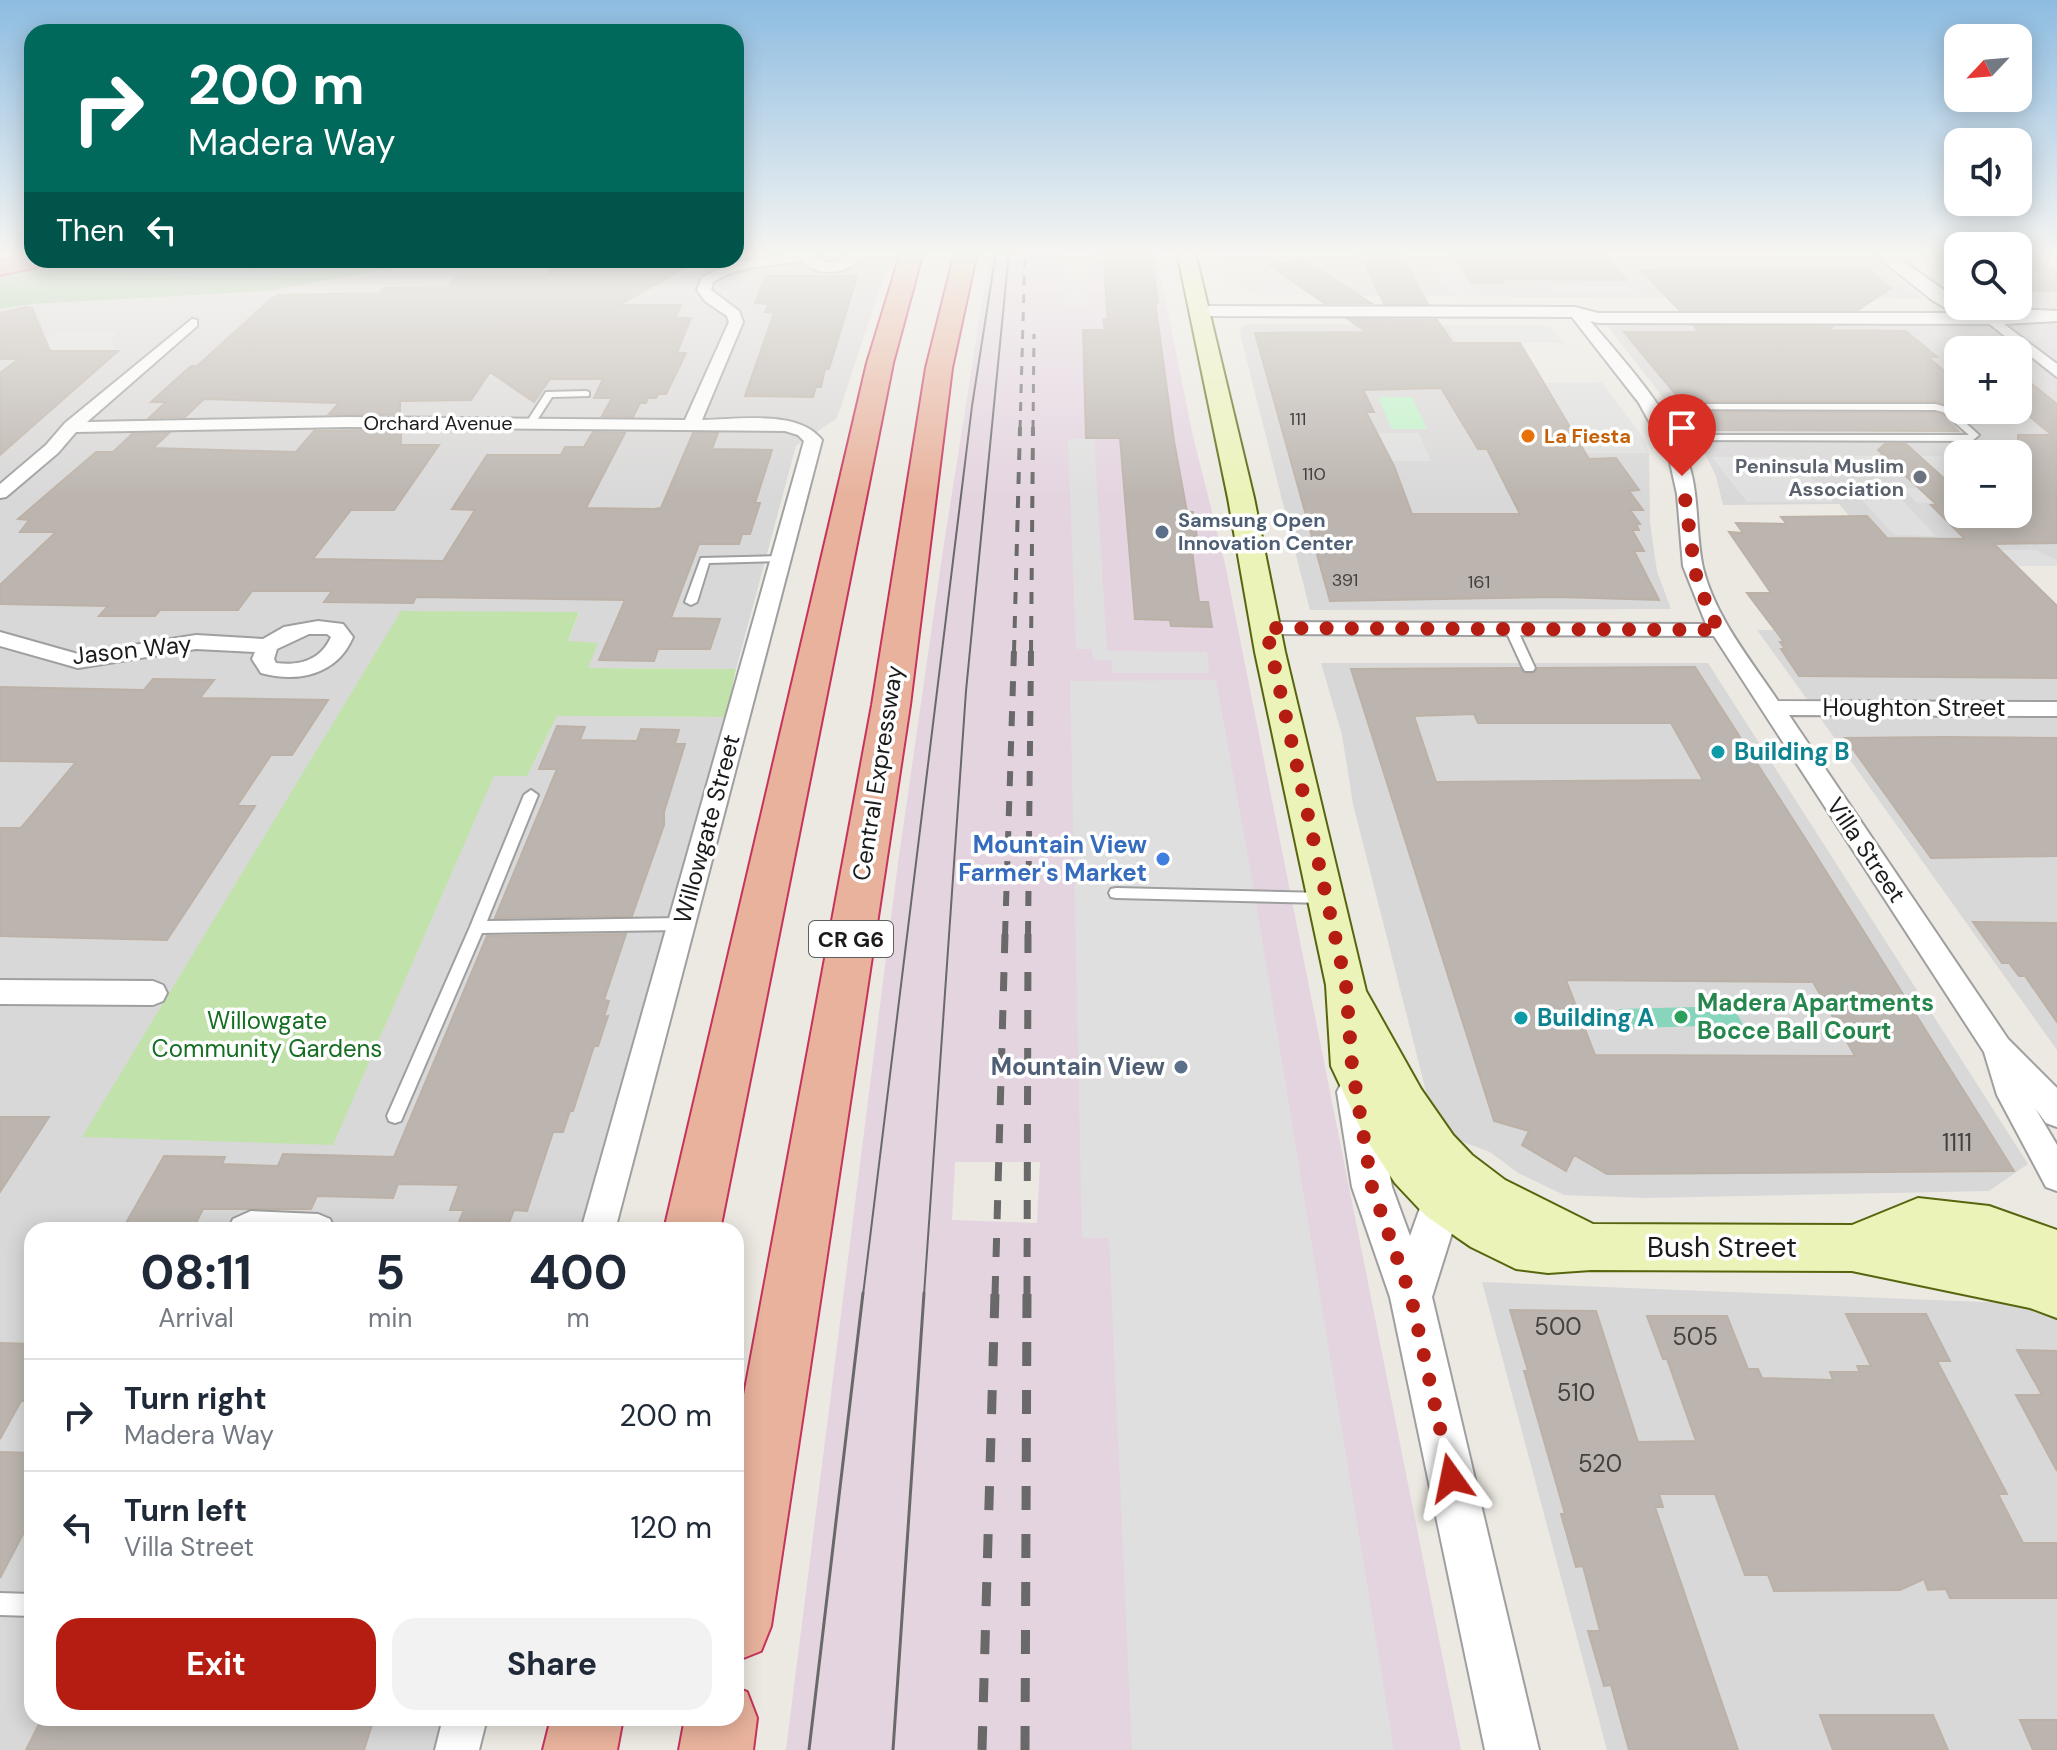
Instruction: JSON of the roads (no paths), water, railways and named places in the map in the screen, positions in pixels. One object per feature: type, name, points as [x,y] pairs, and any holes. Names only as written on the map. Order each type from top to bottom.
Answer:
[{"type":"highway","points":[[694,1222],[888,334]]},
{"type":"highway","name":"Central Expressway","points":[[744,1578],[891,705],[939,368],[947,334]]},
{"type":"highway","points":[[580,1750],[585,1726]]},
{"type":"highway","points":[[716,1750],[720,1726]]},
{"type":"main road","points":[[1204,334],[1346,985],[1352,1066]]},
{"type":"main road","points":[[1346,985],[1384,1064],[1420,1123],[1447,1183]]},
{"type":"main road","name":"Bush Street","points":[[1352,1066],[1379,1122],[1411,1168],[1447,1183],[1487,1231],[1516,1246],[1548,1250],[1591,1247],[1852,1248],[2030,1284],[2057,1294]]},
{"type":"main road","name":"Bush Street","points":[[1852,1248],[1918,1220],[1989,1228],[2057,1253]]},
{"type":"street","points":[[0,493],[180,334]]},
{"type":"street","points":[[692,424],[731,334]]},
{"type":"street","name":"Villa Street","points":[[1592,334],[1648,407],[1678,459],[1685,488],[1695,572],[1706,604],[1720,630],[1998,1048],[2044,1095],[2057,1113]]},
{"type":"street","points":[[2006,334],[2057,372]]},
{"type":"street","name":"Orchard Avenue","points":[[71,427],[346,422],[531,423],[786,426],[804,431]]},
{"type":"street","name":"Willowgate Street","points":[[600,1222],[813,440],[804,431]]},
{"type":"street","points":[[1266,628],[1720,630]]},
{"type":"street","name":"Jason Way","points":[[0,639],[78,661],[196,642],[268,646]]},
{"type":"street","name":"Houghton Street","points":[[1771,708],[2057,709]]},
{"type":"street","points":[[0,992],[153,993]]},
{"type":"street","name":"Villa Street","points":[[1998,1048],[2012,1095],[2057,1176]]},
{"type":"street","points":[[1352,1066],[1375,1199],[1411,1297],[1512,1750]]},
{"type":"street","points":[[1411,1297],[1447,1183]]},
{"type":"street","points":[[457,1750],[463,1726]]},
{"type":"lane","points":[[531,423],[549,394],[586,394]]},
{"type":"lane","points":[[1648,407],[1936,407],[1946,410],[1974,435],[1972,438],[1667,437]]},
{"type":"lane","points":[[691,602],[705,560],[781,559]]},
{"type":"lane","points":[[1511,629],[1529,668]]},
{"type":"lane","points":[[395,1116],[531,795]]},
{"type":"lane","points":[[1116,893],[1325,898]]},
{"type":"lane","points":[[477,927],[681,924]]},
{"type":"lane","points":[[0,1604],[24,1605]]},
{"type":"tram line","points":[[863,1295],[983,334]]},
{"type":"tram line","points":[[924,1295],[966,691],[1001,334]]},
{"type":"tram line","points":[[809,1750],[863,1293]]},
{"type":"tram line","points":[[893,1750],[924,1293]]},
{"type":"railway","points":[[1020,429],[1023,334]]},
{"type":"railway","points":[[1033,429],[1034,334]]},
{"type":"railway","points":[[1014,652],[1020,427]]},
{"type":"railway","points":[[1031,652],[1033,427]]},
{"type":"railway","points":[[1005,936],[1014,650]]},
{"type":"railway","points":[[1028,936],[1031,650]]},
{"type":"railway","points":[[995,1295],[1005,934]]},
{"type":"railway","points":[[1027,1295],[1028,934]]},
{"type":"railway","points":[[982,1750],[995,1293]]},
{"type":"railway","points":[[1025,1750],[1027,1293]]},
{"type":"place","name":"La Fiesta","points":[[1528,436]]},
{"type":"place","name":"Peninsula Muslim Association","points":[[1920,477]]},
{"type":"place","name":"Samsung Open Innovation Center","points":[[1162,532]]},
{"type":"place","name":"Building B","points":[[1718,752]]},
{"type":"place","name":"Mountain View Farmer's Market","points":[[1163,859]]},
{"type":"place","name":"Madera Apartments Bocce Ball Court","points":[[1681,1017]]},
{"type":"place","name":"Building A","points":[[1521,1018]]},
{"type":"place","name":"Mountain View","points":[[1181,1067]]},
{"type":"park label","name":"Willowgate Community Gardens","points":[[267,1035]]}]
